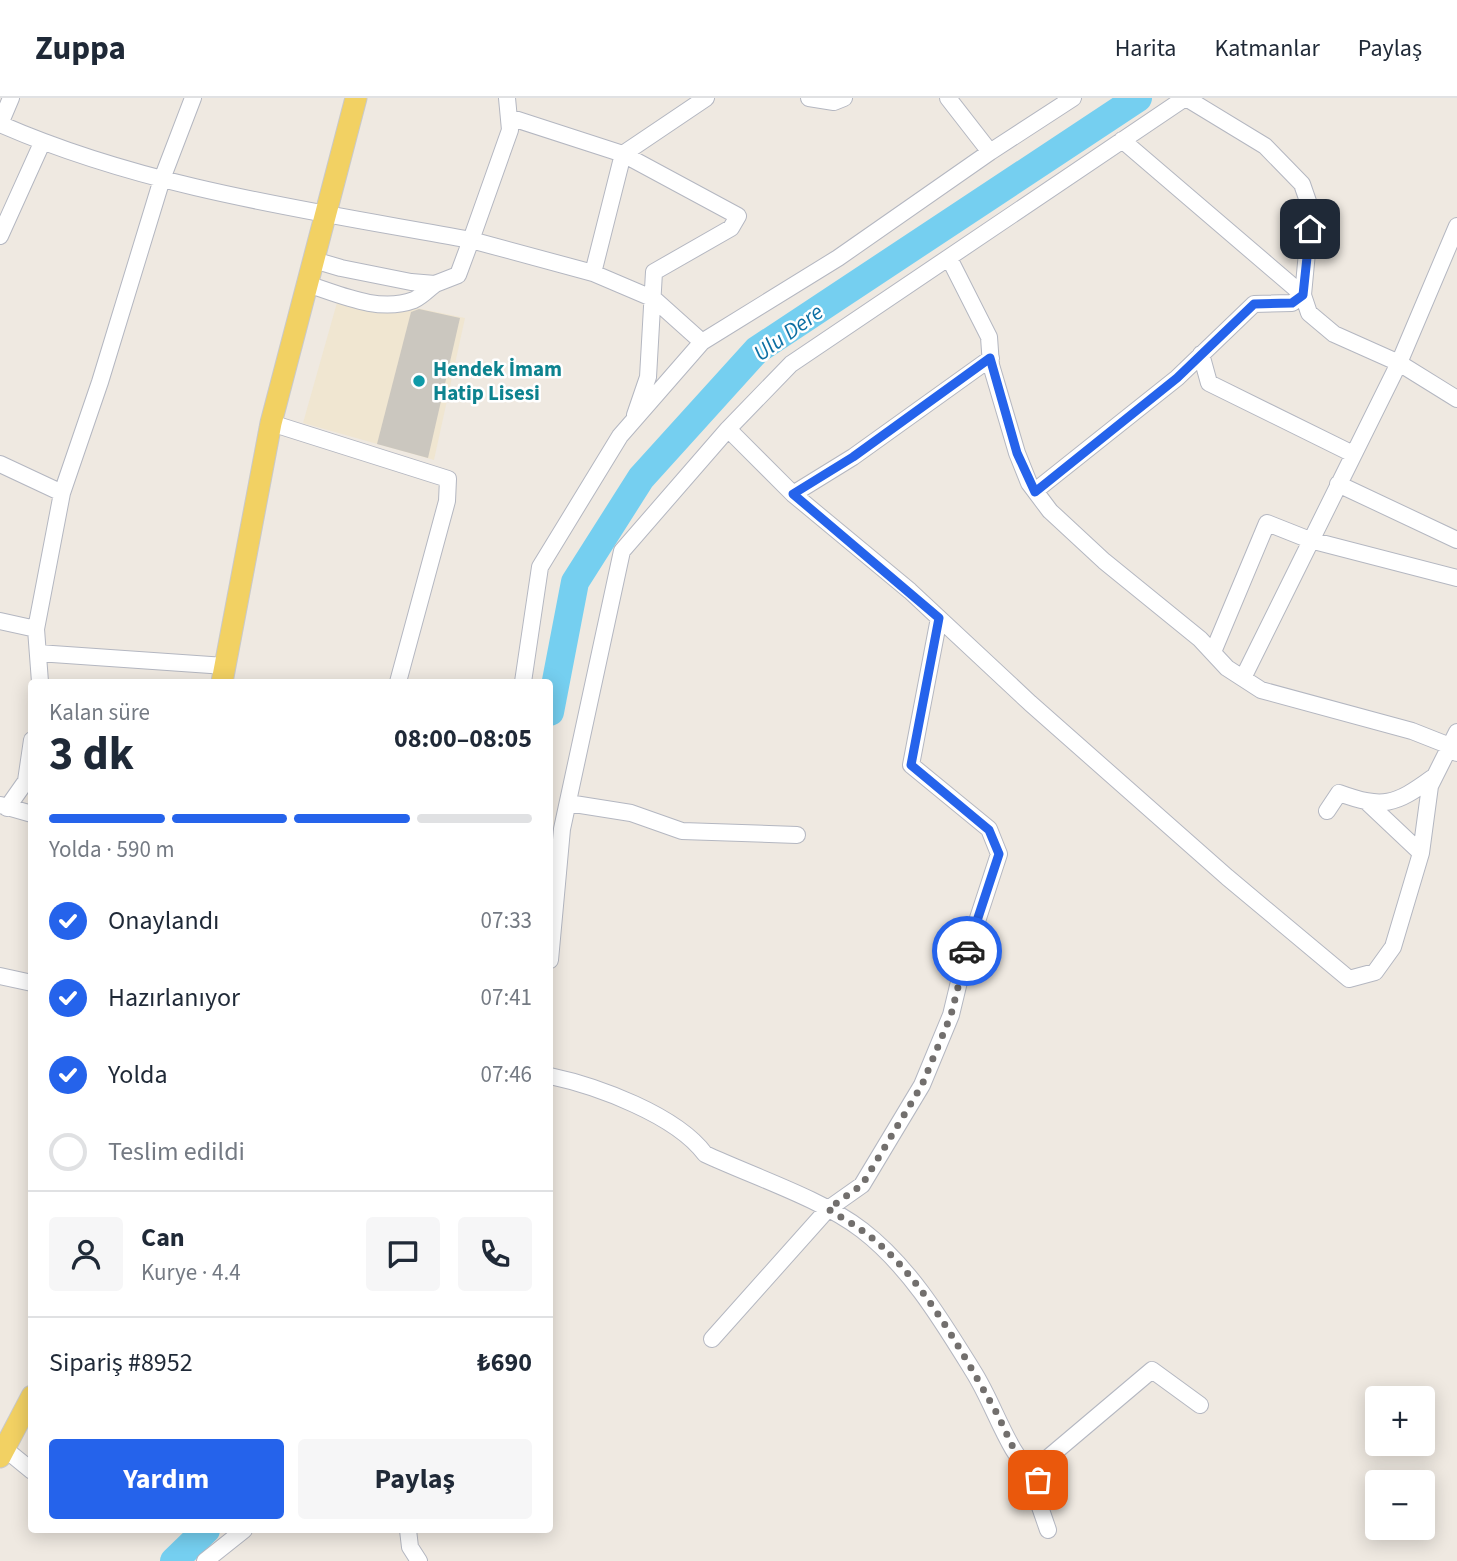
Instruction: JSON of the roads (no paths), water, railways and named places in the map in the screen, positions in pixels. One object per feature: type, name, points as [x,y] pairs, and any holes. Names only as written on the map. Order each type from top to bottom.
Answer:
[{"type":"main road","points":[[223,674],[271,423],[356,98]]},
{"type":"main road","points":[[2,1450],[28,1403]]},
{"type":"street","points":[[40,679],[36,629],[62,493],[100,382],[162,179],[193,98]]},
{"type":"street","points":[[307,284],[349,298],[386,306],[416,300],[435,284],[458,275],[510,130],[507,98]]},
{"type":"street","points":[[593,273],[623,154],[706,98]]},
{"type":"street","points":[[810,98],[834,103],[844,98]]},
{"type":"street","points":[[948,98],[990,152]]},
{"type":"street","points":[[523,679],[540,567],[620,436],[702,342],[838,258],[1073,98]]},
{"type":"street","points":[[553,927],[562,829],[622,551],[728,429],[791,364],[1186,98],[1265,146],[1302,184],[1311,210],[1303,295],[1309,313],[1334,334],[1399,363],[1457,399]]},
{"type":"street","points":[[6,102],[0,124],[42,143],[162,179],[471,240],[593,273],[661,302],[702,342]]},
{"type":"street","points":[[509,117],[623,154],[738,216],[732,228],[654,272],[648,377],[633,422]]},
{"type":"street","points":[[1122,140],[1303,295]]},
{"type":"street","points":[[0,236],[42,143]]},
{"type":"street","points":[[1242,678],[1452,252],[1457,226]]},
{"type":"street","points":[[949,258],[989,337],[990,358],[1017,453],[1035,492],[1050,512],[1213,652],[1227,668],[1261,690],[1455,744],[1432,778],[1392,802],[1368,803],[1339,793],[1326,811]]},
{"type":"street","points":[[314,260],[379,277],[435,284]]},
{"type":"street","points":[[1035,492],[1177,378],[1254,304],[1292,303],[1303,295]]},
{"type":"street","points":[[1201,354],[1209,383],[1353,454]]},
{"type":"street","points":[[793,494],[853,457],[990,358]]},
{"type":"street","points":[[271,423],[448,479],[447,501],[399,679]]},
{"type":"street","points":[[728,429],[793,494],[939,618],[1227,877],[1349,979],[1375,972],[1393,947],[1421,853],[1432,778]]},
{"type":"street","points":[[0,464],[62,493]]},
{"type":"street","points":[[1338,484],[1457,540]]},
{"type":"street","points":[[1213,652],[1267,523],[1310,540],[1457,578]]},
{"type":"street","points":[[712,1339],[828,1209],[862,1185],[922,1085],[951,1015],[964,961],[999,854],[989,830],[911,765],[939,618]]},
{"type":"street","points":[[0,621],[36,629]]},
{"type":"street","points":[[38,653],[223,674]]},
{"type":"street","points":[[28,767],[26,781],[3,806],[28,813]]},
{"type":"street","points":[[568,803],[631,813],[682,831],[797,835]]},
{"type":"street","points":[[1368,803],[1421,853]]},
{"type":"street","points":[[0,976],[28,982]]},
{"type":"street","points":[[553,1077],[582,1083],[653,1115],[694,1140],[705,1154],[828,1209],[862,1230],[891,1255],[915,1284],[978,1379],[1020,1464],[1038,1480],[1039,1504],[1048,1530]]},
{"type":"street","points":[[1020,1464],[1032,1464],[1049,1458],[1152,1370],[1200,1405]]},
{"type":"street","points":[[2,1450],[28,1468]]},
{"type":"street","points":[[205,1561],[240,1533]]},
{"type":"street","points":[[408,1533],[411,1554],[419,1561]]},
{"type":"waterway","name":"Ulu Dere","points":[[553,696],[575,582],[641,478],[757,350],[1138,98]]},
{"type":"waterway","name":"Ulu Dere","points":[[174,1561],[203,1533]]},
{"type":"place","name":"Hendek İmam Hatip Lisesi","points":[[419,381]]}]
